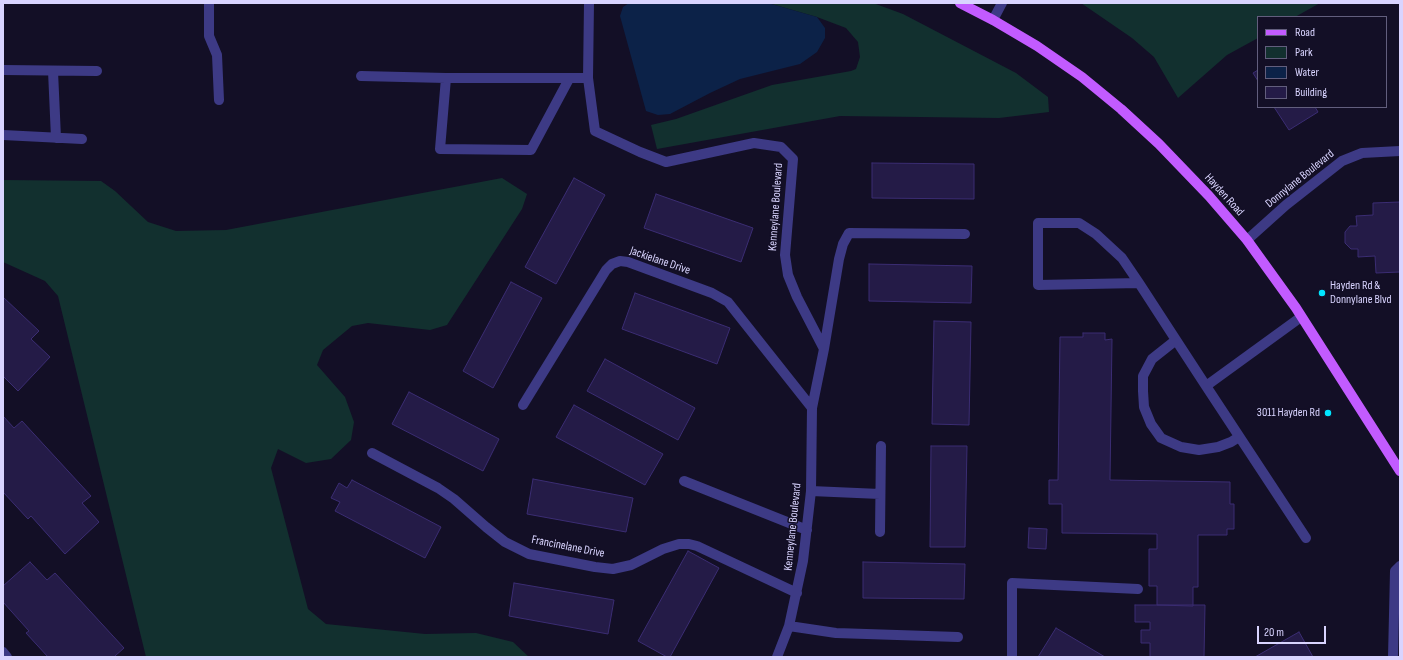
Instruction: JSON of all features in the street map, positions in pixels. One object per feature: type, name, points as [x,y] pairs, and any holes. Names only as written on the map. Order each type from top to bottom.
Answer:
[{"type":"main road","name":"Hayden Road","points":[[960,3],[993,20],[1037,46],[1069,68],[1121,109],[1159,144],[1209,196],[1247,240],[1302,317],[1400,471]]},
{"type":"street","points":[[209,3],[209,36],[217,55],[219,100]]},
{"type":"street","name":"Kenneylane Boulevard","points":[[589,3],[588,78],[595,131],[640,152],[666,162],[754,143],[781,147],[793,159],[785,255],[788,275],[797,297],[824,349]]},
{"type":"street","points":[[993,20],[1002,3]]},
{"type":"street","points":[[3,70],[97,71]]},
{"type":"street","points":[[53,71],[56,138]]},
{"type":"street","points":[[361,76],[446,78],[588,78]]},
{"type":"street","points":[[446,78],[440,149],[531,150],[569,79]]},
{"type":"street","points":[[3,135],[82,139]]},
{"type":"street","name":"Donnylane Boulevard","points":[[1247,240],[1286,205],[1342,161],[1362,153],[1400,152]]},
{"type":"street","points":[[1139,283],[1038,285],[1038,224],[1079,223],[1096,234],[1122,258],[1139,283],[1306,538]]},
{"type":"street","name":"Kenneylane Boulevard","points":[[777,657],[789,626],[803,561],[811,491],[812,408],[843,244],[849,233],[965,234]]},
{"type":"street","name":"Jackielane Drive","points":[[523,405],[606,270],[612,264],[620,261],[628,262],[712,293],[728,302],[812,408]]},
{"type":"street","points":[[1206,386],[1302,317]]},
{"type":"street","points":[[1176,340],[1152,359],[1143,376],[1144,407],[1151,424],[1161,438],[1181,447],[1199,450],[1218,447],[1240,437]]},
{"type":"street","points":[[880,532],[881,446]]},
{"type":"street","name":"Francinelane Drive","points":[[372,453],[438,488],[454,499],[486,528],[506,542],[529,554],[613,569],[631,565],[674,545],[688,544],[697,546],[797,593]]},
{"type":"street","points":[[684,481],[807,530]]},
{"type":"street","points":[[811,491],[880,494]]},
{"type":"street","points":[[1400,566],[1395,571],[1393,652],[1400,655]]},
{"type":"street","points":[[1012,657],[1012,583],[1138,589]]},
{"type":"street","points":[[789,626],[836,633],[958,637]]},
{"type":"street","points":[[3,652],[7,657]]},
{"type":"green space","points":[[768,3],[873,3],[903,14],[1016,73],[1048,97],[1049,112],[999,118],[840,116],[657,149],[651,125],[676,119],[772,85],[856,69],[860,57],[858,42],[846,28],[817,17]]},
{"type":"green space","points":[[1081,3],[1320,3],[1297,16],[1257,16],[1257,39],[1227,55],[1178,98],[1154,57],[1132,38]]},
{"type":"green space","points":[[502,178],[527,194],[522,209],[447,325],[430,330],[368,323],[352,326],[323,350],[317,365],[345,397],[354,422],[351,440],[331,459],[306,463],[278,449],[271,468],[308,609],[326,624],[425,634],[476,633],[513,642],[529,657],[146,657],[58,296],[45,281],[3,262],[3,180],[101,181],[115,191],[148,222],[176,231],[226,230]]},
{"type":"water","points":[[629,3],[768,3],[817,17],[825,28],[825,38],[817,52],[800,64],[740,79],[670,114],[658,115],[646,111],[620,16],[623,7]]},
{"type":"building","points":[[1257,71],[1257,79],[1253,73]]},
{"type":"building","points":[[1275,108],[1316,108],[1318,112],[1289,130]]},
{"type":"building","points":[[872,163],[974,164],[974,199],[872,198]]},
{"type":"building","points":[[574,178],[605,195],[556,284],[525,267]]},
{"type":"building","points":[[656,194],[753,228],[741,262],[644,228]]},
{"type":"building","points":[[1400,202],[1400,272],[1376,273],[1375,256],[1358,257],[1358,249],[1351,249],[1345,243],[1345,232],[1350,226],[1357,226],[1356,216],[1373,215],[1373,203]]},
{"type":"building","points":[[869,264],[972,266],[971,303],[869,301]]},
{"type":"building","points":[[511,282],[542,298],[493,388],[463,371]]},
{"type":"building","points":[[635,293],[730,328],[717,364],[622,329]]},
{"type":"building","points":[[3,297],[39,331],[31,339],[50,357],[18,391],[3,376]]},
{"type":"building","points":[[934,321],[971,322],[969,425],[932,424]]},
{"type":"building","points":[[1083,333],[1105,333],[1105,340],[1112,339],[1110,480],[1230,482],[1230,504],[1234,504],[1234,529],[1227,529],[1227,535],[1198,535],[1198,587],[1193,587],[1193,606],[1157,605],[1157,586],[1149,586],[1149,549],[1157,549],[1157,534],[1062,533],[1062,504],[1049,504],[1049,480],[1058,480],[1060,337],[1083,337]]},
{"type":"building","points":[[605,359],[695,408],[678,440],[587,391]]},
{"type":"building","points":[[409,392],[499,439],[483,471],[392,424]]},
{"type":"building","points":[[574,405],[663,454],[645,485],[556,437]]},
{"type":"building","points":[[3,416],[14,428],[22,421],[91,496],[82,503],[99,522],[65,554],[31,516],[28,519],[3,492]]},
{"type":"building","points":[[931,446],[967,446],[965,547],[930,547]]},
{"type":"building","points":[[533,479],[633,498],[626,532],[527,514]]},
{"type":"building","points":[[352,480],[441,527],[425,558],[335,511],[340,502],[331,498],[339,483],[347,488]]},
{"type":"building","points":[[1029,528],[1047,529],[1046,549],[1028,548]]},
{"type":"building","points":[[688,551],[719,568],[670,657],[667,657],[638,641]]},
{"type":"building","points":[[30,562],[47,580],[55,573],[124,648],[115,656],[117,657],[48,657],[26,633],[29,631],[3,602],[3,586]]},
{"type":"building","points":[[863,562],[965,564],[964,599],[863,598]]},
{"type":"building","points":[[514,583],[614,600],[608,634],[509,616]]},
{"type":"building","points":[[1135,605],[1205,605],[1204,657],[1150,657],[1150,643],[1141,643],[1141,630],[1150,630],[1150,622],[1135,622]]},
{"type":"building","points":[[1056,628],[1105,657],[1038,657]]},
{"type":"building","points":[[1299,632],[1313,657],[1255,657]]},
{"type":"place","name":"Hayden Rd & Donnylane Blvd","points":[[1322,293]]},
{"type":"place","name":"3011 Hayden Rd","points":[[1328,413]]}]
